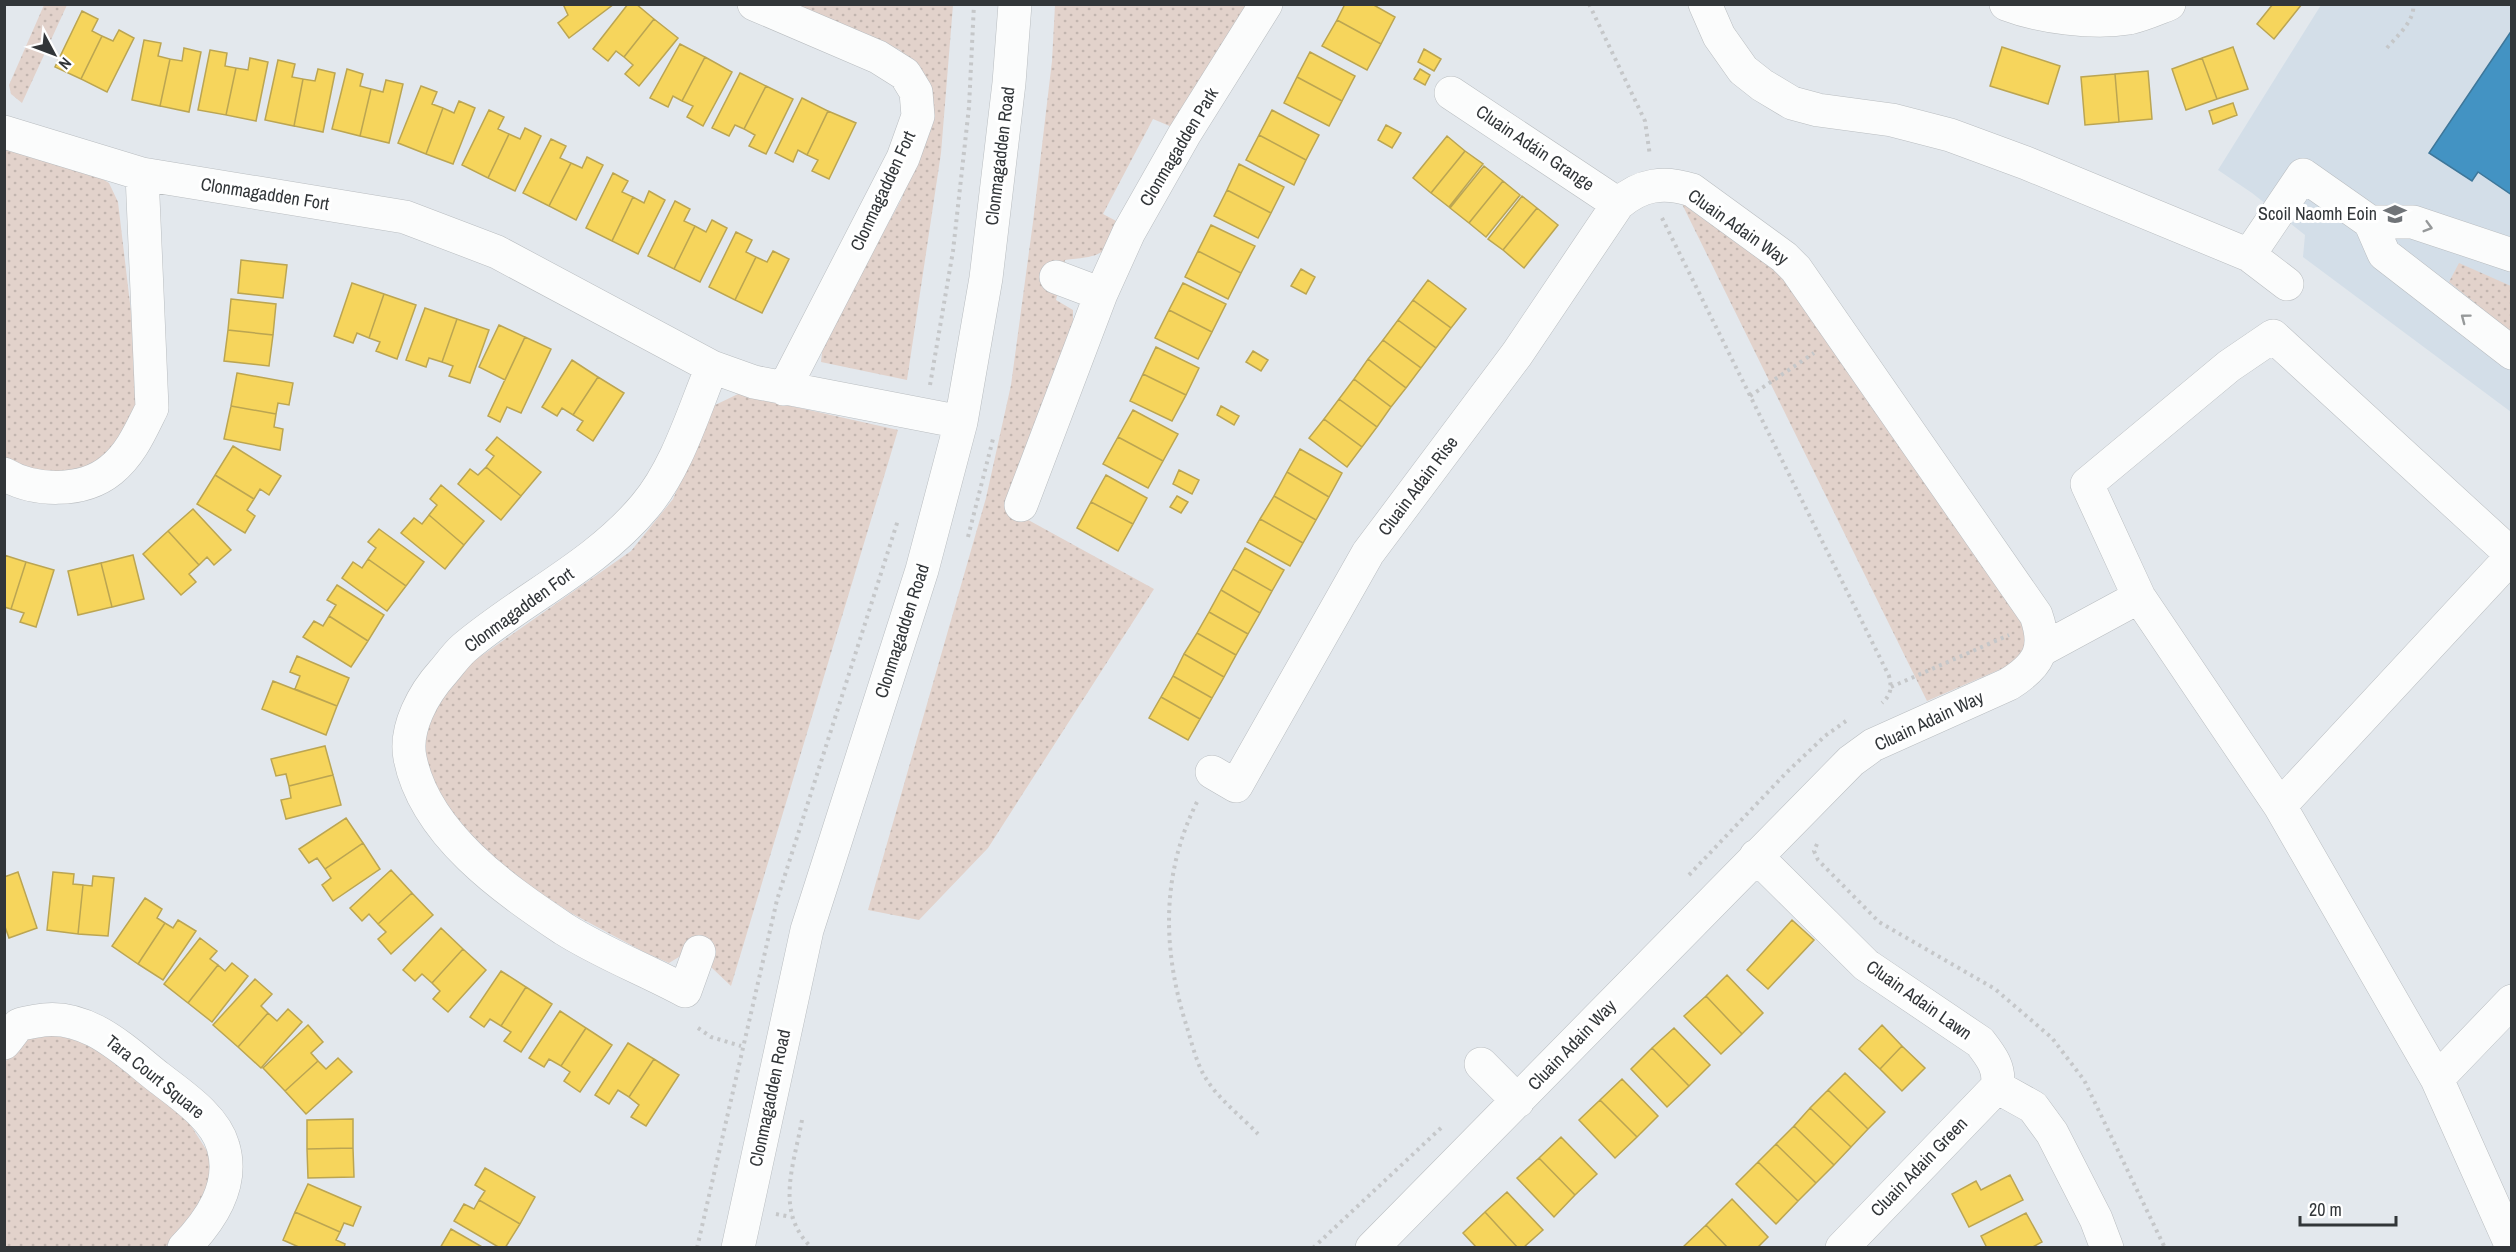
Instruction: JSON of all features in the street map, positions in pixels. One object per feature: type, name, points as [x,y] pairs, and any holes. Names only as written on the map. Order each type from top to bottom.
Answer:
[{"type":"street","name":"Clonmagadden Fort","points":[[754,4],[878,57],[905,74],[916,92],[918,116],[903,158],[784,389]]},
{"type":"street","name":"Clonmagadden Road","points":[[738,1248],[807,930],[922,570],[961,422],[986,278],[1009,83],[1015,4]]},
{"type":"street","name":"Clonmagadden Park","points":[[1020,505],[1101,294],[1129,232],[1184,135],[1266,4]]},
{"type":"street","points":[[1705,4],[1719,36],[1743,70],[1762,86],[1792,103],[1818,110],[1882,118],[1950,135],[2026,163],[2249,255],[2288,284]]},
{"type":"street","points":[[2006,4],[2025,11],[2081,19],[2129,18],[2169,4]]},
{"type":"street","name":"Cluain Adáin Grange","points":[[1451,93],[1618,204]]},
{"type":"street","name":"Clonmagadden Fort","points":[[4,132],[142,174],[405,217],[448,231],[497,252],[580,294],[712,367],[754,382],[784,389],[961,422]]},
{"type":"street","points":[[4,474],[45,488],[79,486],[110,471],[135,442],[152,408],[142,174]]},
{"type":"street","points":[[2249,255],[2303,175],[2370,222],[2384,254],[2511,353]]},
{"type":"street","name":"Cluain Adain Way","points":[[1372,1248],[1851,761],[1873,745],[2009,684],[2029,672],[2040,636],[1796,269],[1784,257],[1692,190],[1676,185],[1646,186]]},
{"type":"street","name":"Cluain Adain Rise","points":[[1212,772],[1236,786],[1368,553],[1517,354],[1618,204],[1631,193],[1646,186]]},
{"type":"street","points":[[2370,222],[2413,222],[2511,255]]},
{"type":"street","points":[[1056,277],[1101,294]]},
{"type":"street","points":[[2280,806],[2511,555],[2273,336],[2229,366],[2087,484],[2139,597],[2280,806],[2437,1079],[2511,1247]]},
{"type":"street","name":"Clonmagadden Fort","points":[[699,952],[685,991],[566,930],[503,885],[465,851],[440,822],[420,790],[409,756],[414,717],[432,685],[463,649],[585,562],[618,535],[647,504],[668,471],[712,367]]},
{"type":"street","points":[[2040,636],[2139,597]]},
{"type":"street","name":"Cluain Adain Lawn","points":[[1756,856],[1866,965],[1980,1042],[1991,1057],[2000,1076],[1997,1087]]},
{"type":"street","points":[[2437,1079],[2511,1001]]},
{"type":"street","name":"Tara Court Square","points":[[4,1043],[20,1025],[44,1020],[76,1023],[104,1034],[208,1120],[223,1145],[227,1176],[218,1203],[201,1230],[183,1248]]},
{"type":"street","points":[[1481,1065],[1518,1101]]},
{"type":"street","points":[[1997,1087],[2033,1107],[2052,1133],[2096,1219],[2107,1248]]},
{"type":"street","name":"Cluain Adain Green","points":[[1842,1248],[1997,1087]]},
{"type":"path","points":[[925,415],[953,251],[969,107],[974,4]]},
{"type":"path","points":[[1589,4],[1645,121],[1651,153],[1644,179],[1646,186],[1888,676],[1891,687],[1888,698],[1877,708]]},
{"type":"path","points":[[2387,48],[2403,29],[2414,10],[2413,4]]},
{"type":"path","points":[[1750,396],[1842,335]]},
{"type":"path","points":[[697,1248],[741,1046],[777,900],[902,510]]},
{"type":"path","points":[[1891,687],[2040,636]]},
{"type":"path","points":[[1681,883],[1825,736],[1850,720]]},
{"type":"path","points":[[1212,772],[1186,825],[1171,874],[1168,934],[1170,961],[1181,1010],[1205,1076],[1258,1134]]},
{"type":"path","points":[[698,1028],[711,1037],[741,1046]]},
{"type":"path","points":[[1313,1248],[1444,1124]]},
{"type":"shaded area","points":[[44,5],[67,5],[22,103],[11,94],[9,85]]},
{"type":"shaded area","points":[[794,5],[953,5],[941,153],[907,380],[821,362],[823,343],[901,200],[927,125],[926,82],[900,50]]},
{"type":"shaded area","points":[[1055,5],[1250,5],[1172,127],[1153,119],[1103,214],[1120,223],[1106,249],[1094,256],[1065,260],[1056,300],[1073,310],[1073,326],[1010,510],[1154,589],[988,848],[919,920],[868,910],[986,498],[1011,385],[1052,61]]},
{"type":"shaded area","name":"Scoil Naomh Eoin","points":[[2321,5],[2511,5],[2511,412],[2303,257],[2305,235],[2252,193],[2218,170]]},
{"type":"shaded area","points":[[4,146],[87,169],[109,183],[118,202],[140,388],[136,410],[111,455],[69,474],[39,472],[5,459]]},
{"type":"shaded area","points":[[1682,204],[1702,207],[1802,291],[2030,625],[2024,659],[1927,701]]},
{"type":"shaded area","points":[[2459,263],[2511,286],[2511,332],[2449,282]]},
{"type":"shaded area","points":[[738,394],[898,430],[731,986],[692,949],[669,963],[571,913],[509,872],[469,835],[441,796],[427,766],[425,739],[438,698],[464,668],[631,551],[673,499],[713,406]]},
{"type":"shaded area","points":[[58,1035],[92,1045],[186,1118],[209,1154],[214,1174],[191,1222],[165,1247],[5,1248],[5,1062],[25,1039]]},
{"type":"building: Homes","points":[[563,4],[614,4],[569,38],[558,23],[568,15]]},
{"type":"building: Homes","points":[[628,4],[636,4],[654,19],[624,57],[616,51],[608,61],[593,49]]},
{"type":"building: Homes","points":[[1345,4],[1372,4],[1395,17],[1381,44],[1337,20]]},
{"type":"building: Homes","points":[[2273,4],[2302,4],[2274,39],[2257,24]]},
{"type":"building: Homes","points":[[82,11],[98,19],[92,31],[102,36],[81,79],[55,67]]},
{"type":"building: Homes","points":[[654,19],[678,38],[639,86],[625,74],[633,65],[624,57]]},
{"type":"building: Homes","points":[[1337,20],[1381,44],[1367,70],[1322,46]]},
{"type":"building: Homes","points":[[119,30],[134,38],[107,92],[81,79],[102,36],[113,41]]},
{"type":"building: Homes","points":[[144,40],[161,43],[158,56],[170,59],[160,106],[132,100]]},
{"type":"building: Homes","points":[[680,44],[705,57],[682,101],[673,96],[668,107],[650,98]]},
{"type":"building: Homes","points":[[2002,47],[2060,66],[2048,104],[1990,86]]},
{"type":"building: Homes","points":[[2233,47],[2248,89],[2217,99],[2202,58]]},
{"type":"building: Homes","points":[[184,48],[201,52],[189,112],[160,106],[170,59],[182,61]]},
{"type":"building: Homes","points":[[1424,49],[1441,59],[1434,71],[1418,62]]},
{"type":"building: Homes","points":[[210,50],[227,53],[225,66],[236,68],[226,115],[198,110]]},
{"type":"building: Homes","points":[[1310,52],[1355,76],[1342,101],[1297,77]]},
{"type":"building: Homes","points":[[705,57],[732,72],[703,126],[687,117],[693,106],[682,101]]},
{"type":"building: Homes","points":[[250,58],[268,62],[256,121],[226,115],[236,68],[248,70]]},
{"type":"building: Homes","points":[[2202,58],[2217,99],[2186,110],[2172,69]]},
{"type":"building: Homes","points":[[278,60],[295,64],[292,77],[303,79],[294,126],[265,120]]},
{"type":"building: Homes","points":[[318,69],[335,73],[323,132],[294,126],[303,79],[315,81]]},
{"type":"building: Homes","points":[[347,69],[363,74],[360,86],[371,89],[360,136],[332,129]]},
{"type":"building: Homes","points":[[1420,69],[1430,75],[1425,85],[1414,79]]},
{"type":"building: Homes","points":[[2148,71],[2152,119],[2119,122],[2115,74]]},
{"type":"building: Homes","points":[[740,73],[766,86],[744,129],[735,125],[729,136],[712,128]]},
{"type":"building: Homes","points":[[2115,74],[2119,122],[2085,125],[2081,77]]},
{"type":"building: Homes","points":[[1297,77],[1342,101],[1329,126],[1284,103]]},
{"type":"building: Homes","points":[[386,80],[403,84],[389,143],[360,136],[371,89],[383,92]]},
{"type":"building: Homes","points":[[421,86],[437,92],[432,104],[443,108],[426,154],[398,143]]},
{"type":"building: Homes","points":[[766,86],[793,99],[766,154],[749,146],[755,135],[744,129]]},
{"type":"building: Homes","points":[[802,98],[828,111],[807,155],[798,150],[793,162],[775,153]]},
{"type":"building: Homes","points":[[459,101],[475,108],[453,164],[426,154],[443,108],[454,113]]},
{"type":"building: Homes","points":[[2233,103],[2237,115],[2213,124],[2209,111]]},
{"type":"building: Homes","points":[[489,110],[504,117],[498,129],[509,134],[488,178],[462,165]]},
{"type":"building: Homes","points":[[1272,110],[1319,135],[1306,160],[1259,135]]},
{"type":"building: Homes","points":[[828,111],[856,123],[829,179],[812,171],[818,160],[807,155]]},
{"type":"building: Homes","points":[[1386,125],[1401,133],[1392,148],[1378,140]]},
{"type":"building: Homes","points":[[525,128],[541,136],[515,191],[488,178],[509,134],[520,139]]},
{"type":"building: Homes","points":[[1259,135],[1306,160],[1294,185],[1246,160]]},
{"type":"building: Homes","points":[[1447,136],[1465,151],[1431,193],[1413,178]]},
{"type":"building: Homes","points":[[551,139],[566,146],[560,158],[571,163],[549,206],[523,193]]},
{"type":"building: Homes","points":[[1465,151],[1483,164],[1449,207],[1431,193]]},
{"type":"building: Homes","points":[[587,157],[603,165],[576,220],[549,206],[571,163],[582,168]]},
{"type":"building: Homes","points":[[1239,164],[1284,187],[1271,213],[1227,190]]},
{"type":"building: Homes","points":[[1484,166],[1503,181],[1469,223],[1450,208]]},
{"type":"building: Homes","points":[[613,173],[628,181],[622,192],[633,197],[612,241],[586,228]]},
{"type":"building: Homes","points":[[1503,181],[1520,195],[1486,237],[1469,223]]},
{"type":"building: Homes","points":[[1227,190],[1271,213],[1258,238],[1214,216]]},
{"type":"building: Homes","points":[[649,191],[665,200],[638,254],[612,241],[633,197],[644,203]]},
{"type":"building: Homes","points":[[1522,196],[1537,208],[1503,250],[1488,239]]},
{"type":"building: Homes","points":[[675,201],[690,209],[684,221],[695,226],[674,269],[648,256]]},
{"type":"building: Homes","points":[[1537,208],[1558,225],[1524,268],[1503,250]]},
{"type":"building: Homes","points":[[712,220],[727,228],[700,282],[674,269],[695,226],[706,232]]},
{"type":"building: Homes","points":[[1211,225],[1255,246],[1241,273],[1198,251]]},
{"type":"building: Homes","points":[[736,232],[752,240],[746,252],[756,257],[735,300],[709,287]]},
{"type":"building: Homes","points":[[773,251],[789,259],[762,313],[735,300],[756,257],[767,262]]},
{"type":"building: Homes","points":[[1198,251],[1241,273],[1228,299],[1185,277]]},
{"type":"building: Homes","points":[[241,260],[287,265],[283,298],[238,293]]},
{"type":"building: Homes","points":[[1301,269],[1315,277],[1306,294],[1291,286]]},
{"type":"building: Homes","points":[[1428,280],[1466,309],[1451,328],[1413,300]]},
{"type":"building: Homes","points":[[352,283],[384,294],[369,338],[357,333],[353,343],[334,336]]},
{"type":"building: Homes","points":[[1183,283],[1226,304],[1212,332],[1169,310]]},
{"type":"building: Homes","points":[[384,294],[416,305],[397,359],[376,351],[380,342],[369,338]]},
{"type":"building: Homes","points":[[231,299],[276,304],[273,335],[228,330]]},
{"type":"building: Homes","points":[[1413,300],[1451,328],[1436,348],[1398,320]]},
{"type":"building: Homes","points":[[425,308],[457,319],[442,362],[429,358],[426,367],[406,360]]},
{"type":"building: Homes","points":[[1169,310],[1212,332],[1198,359],[1155,338]]},
{"type":"building: Homes","points":[[457,319],[489,330],[470,383],[449,376],[453,366],[442,362]]},
{"type":"building: Homes","points":[[1398,320],[1436,348],[1421,368],[1383,340]]},
{"type":"building: Homes","points":[[499,325],[525,337],[505,380],[479,367]]},
{"type":"building: Homes","points":[[228,330],[273,335],[269,366],[224,361]]},
{"type":"building: Homes","points":[[525,337],[551,349],[521,413],[507,407],[500,422],[488,416]]},
{"type":"building: Homes","points":[[1383,340],[1421,368],[1406,388],[1368,359]]},
{"type":"building: Homes","points":[[1156,347],[1199,368],[1186,395],[1143,374]]},
{"type":"building: Homes","points":[[1253,351],[1268,360],[1261,371],[1246,362]]},
{"type":"building: Homes","points":[[1368,359],[1406,388],[1391,407],[1354,379]]},
{"type":"building: Homes","points":[[572,360],[598,377],[573,415],[562,408],[557,416],[542,407]]},
{"type":"building: Homes","points":[[237,373],[293,383],[289,405],[278,403],[276,414],[231,406]]},
{"type":"building: Homes","points":[[1143,374],[1186,395],[1172,421],[1130,401]]},
{"type":"building: Homes","points":[[598,377],[624,393],[593,441],[577,430],[583,421],[573,415]]},
{"type":"building: Homes","points":[[1354,379],[1391,407],[1377,427],[1339,399]]},
{"type":"building: Homes","points":[[1339,399],[1377,427],[1362,447],[1324,419]]},
{"type":"building: Homes","points":[[231,406],[276,414],[274,427],[283,429],[280,450],[224,439]]},
{"type":"building: Homes","points":[[1221,406],[1239,416],[1234,425],[1217,415]]},
{"type":"building: Homes","points":[[1133,410],[1178,434],[1163,461],[1118,437]]},
{"type":"building: Homes","points":[[1324,419],[1362,447],[1347,467],[1309,438]]},
{"type":"building: Homes","points":[[497,437],[541,472],[521,496],[486,467],[494,456],[486,450]]},
{"type":"building: Homes","points":[[1118,437],[1163,461],[1148,488],[1103,464]]},
{"type":"building: Homes","points":[[233,446],[281,476],[269,495],[260,489],[254,499],[215,475]]},
{"type":"building: Homes","points":[[1300,449],[1342,473],[1329,497],[1287,472]]},
{"type":"building: Homes","points":[[486,467],[521,496],[501,520],[458,484],[470,469],[478,475]]},
{"type":"building: Homes","points":[[1179,470],[1199,480],[1192,494],[1173,484]]},
{"type":"building: Homes","points":[[1287,472],[1329,497],[1316,520],[1274,496]]},
{"type":"building: Homes","points":[[215,475],[254,499],[247,510],[255,516],[245,533],[197,504]]},
{"type":"building: Homes","points":[[1106,475],[1147,498],[1133,524],[1091,502]]},
{"type":"building: Homes","points":[[441,485],[484,521],[464,545],[429,515],[437,505],[430,499]]},
{"type":"building: Homes","points":[[1177,496],[1188,502],[1181,513],[1170,507]]},
{"type":"building: Homes","points":[[1274,496],[1316,520],[1303,543],[1260,519]]},
{"type":"building: Homes","points":[[1091,502],[1133,524],[1118,551],[1077,528]]},
{"type":"building: Homes","points":[[193,509],[231,550],[214,565],[207,557],[199,565],[168,531]]},
{"type":"building: Homes","points":[[429,515],[464,545],[445,569],[401,533],[414,518],[422,524]]},
{"type":"building: Homes","points":[[1260,519],[1303,543],[1290,566],[1247,542]]},
{"type":"building: Homes","points":[[379,529],[424,562],[406,586],[368,559],[376,548],[368,542]]},
{"type":"building: Homes","points":[[168,531],[199,565],[189,574],[196,582],[181,595],[143,554]]},
{"type":"building: Homes","points":[[1245,548],[1284,570],[1272,591],[1233,569]]},
{"type":"building: Homes","points":[[4,555],[26,562],[11,609],[4,607]]},
{"type":"building: Homes","points":[[133,555],[144,599],[112,607],[101,563]]},
{"type":"building: Homes","points":[[368,559],[406,586],[387,611],[342,578],[353,562],[362,568]]},
{"type":"building: Homes","points":[[26,562],[54,570],[36,627],[20,622],[24,613],[11,609]]},
{"type":"building: Homes","points":[[101,563],[112,607],[78,615],[68,571]]},
{"type":"building: Homes","points":[[1233,569],[1272,591],[1260,613],[1221,590]]},
{"type":"building: Homes","points":[[337,585],[384,615],[368,641],[329,616],[336,605],[327,600]]},
{"type":"building: Homes","points":[[1221,590],[1260,613],[1248,634],[1209,612]]},
{"type":"building: Homes","points":[[1209,612],[1248,634],[1236,655],[1197,633]]},
{"type":"building: Homes","points":[[329,616],[368,641],[351,667],[303,637],[314,621],[323,626]]},
{"type":"building: Homes","points":[[1197,633],[1236,655],[1224,677],[1184,654]]},
{"type":"building: Homes","points":[[1184,654],[1224,677],[1212,698],[1173,676]]},
{"type":"building: Homes","points":[[297,656],[349,678],[337,706],[295,689],[300,676],[290,672]]},
{"type":"building: Homes","points":[[1173,676],[1212,698],[1200,719],[1161,697]]},
{"type":"building: Homes","points":[[273,681],[337,706],[326,735],[262,709]]},
{"type":"building: Homes","points":[[1161,697],[1200,719],[1188,740],[1149,718]]},
{"type":"building: Homes","points":[[325,746],[333,775],[289,786],[286,774],[276,776],[271,759]]},
{"type":"building: Homes","points":[[333,775],[341,805],[286,819],[281,800],[291,798],[289,786]]},
{"type":"building: Homes","points":[[346,818],[363,843],[325,869],[317,858],[309,863],[299,849]]},
{"type":"building: Homes","points":[[363,843],[380,869],[333,901],[322,885],[331,878],[325,869]]},
{"type":"building: Homes","points":[[391,870],[412,893],[378,924],[369,914],[362,921],[350,908]]},
{"type":"building: Homes","points":[[18,872],[37,928],[9,938],[4,924],[4,877]]},
{"type":"building: Homes","points":[[53,872],[74,874],[73,884],[83,885],[78,934],[47,930]]},
{"type":"building: Homes","points":[[93,876],[114,878],[108,936],[78,934],[83,885],[92,886]]},
{"type":"building: Homes","points":[[412,893],[433,915],[391,954],[378,939],[386,932],[378,924]]},
{"type":"building: Homes","points":[[145,898],[162,909],[157,918],[165,923],[138,964],[112,946]]},
{"type":"building: Homes","points":[[178,920],[196,931],[163,980],[138,964],[165,923],[173,928]]},
{"type":"building: Homes","points":[[1792,920],[1814,940],[1768,989],[1747,970]]},
{"type":"building: Homes","points":[[441,928],[463,949],[432,983],[422,974],[415,981],[403,970]]},
{"type":"building: Homes","points":[[200,938],[217,951],[210,959],[218,965],[188,1003],[164,984]]},
{"type":"building: Homes","points":[[463,949],[486,970],[448,1012],[433,999],[440,991],[432,983]]},
{"type":"building: Homes","points":[[232,963],[248,976],[212,1022],[188,1003],[218,965],[225,971]]},
{"type":"building: Homes","points":[[501,971],[526,987],[501,1026],[490,1019],[484,1027],[470,1017]]},
{"type":"building: Homes","points":[[1727,975],[1763,1013],[1742,1034],[1706,996]]},
{"type":"building: Homes","points":[[255,979],[272,994],[261,1006],[268,1013],[238,1047],[213,1025]]},
{"type":"building: Homes","points":[[526,987],[552,1004],[521,1052],[504,1041],[511,1032],[501,1026]]},
{"type":"building: Homes","points":[[1706,996],[1742,1034],[1721,1054],[1684,1016]]},
{"type":"building: Homes","points":[[288,1009],[302,1022],[261,1068],[238,1047],[268,1013],[277,1021]]},
{"type":"building: Homes","points":[[560,1011],[586,1028],[561,1066],[549,1059],[544,1067],[529,1058]]},
{"type":"building: Homes","points":[[308,1025],[323,1042],[311,1053],[318,1061],[285,1091],[263,1068]]},
{"type":"building: Homes","points":[[1882,1025],[1902,1046],[1880,1069],[1859,1049]]},
{"type":"building: Homes","points":[[586,1028],[612,1045],[580,1092],[564,1081],[570,1072],[561,1066]]},
{"type":"building: Homes","points":[[1674,1028],[1710,1065],[1689,1086],[1652,1048]]},
{"type":"building: Homes","points":[[628,1043],[654,1059],[629,1097],[618,1090],[609,1104],[595,1095]]},
{"type":"building: Homes","points":[[1902,1046],[1925,1068],[1902,1091],[1880,1069]]},
{"type":"building: Homes","points":[[1652,1048],[1689,1086],[1667,1107],[1631,1069]]},
{"type":"building: Homes","points":[[338,1058],[352,1072],[306,1114],[285,1091],[318,1061],[326,1069]]},
{"type":"building: Homes","points":[[654,1059],[679,1075],[646,1126],[631,1117],[639,1105],[629,1097]]},
{"type":"building: Homes","points":[[1845,1073],[1885,1112],[1868,1129],[1828,1090]]},
{"type":"building: Homes","points":[[1622,1079],[1658,1116],[1637,1137],[1600,1100]]},
{"type":"building: Homes","points":[[1828,1090],[1868,1129],[1851,1147],[1810,1108]]},
{"type":"building: Homes","points":[[1600,1100],[1637,1137],[1615,1158],[1579,1120]]},
{"type":"building: Homes","points":[[1810,1108],[1851,1147],[1834,1165],[1794,1126]]},
{"type":"building: Homes","points":[[353,1119],[353,1148],[307,1149],[307,1120]]},
{"type":"building: Homes","points":[[1794,1126],[1834,1165],[1816,1183],[1776,1144]]},
{"type":"building: Homes","points":[[1561,1137],[1597,1174],[1575,1195],[1539,1158]]},
{"type":"building: Homes","points":[[1776,1144],[1816,1183],[1798,1201],[1758,1162]]},
{"type":"building: Homes","points":[[353,1148],[354,1177],[308,1178],[307,1149]]},
{"type":"building: Homes","points":[[1539,1158],[1575,1195],[1554,1217],[1517,1178]]},
{"type":"building: Homes","points":[[1758,1162],[1798,1201],[1776,1224],[1736,1184]]},
{"type":"building: Homes","points":[[485,1168],[535,1197],[520,1224],[479,1200],[485,1191],[475,1185]]},
{"type":"building: Homes","points":[[2010,1175],[2023,1200],[1969,1227],[1952,1194],[1976,1181],[1981,1190]]},
{"type":"building: Homes","points":[[308,1184],[361,1207],[353,1226],[344,1223],[340,1232],[295,1212]]},
{"type":"building: Homes","points":[[1507,1192],[1543,1230],[1523,1248],[1518,1248],[1485,1212]]},
{"type":"building: Homes","points":[[1732,1199],[1768,1237],[1757,1248],[1728,1248],[1706,1225]]},
{"type":"building: Homes","points":[[479,1200],[520,1224],[505,1248],[500,1248],[454,1221],[464,1204],[474,1209]]},
{"type":"building: Homes","points":[[295,1212],[340,1232],[336,1240],[345,1244],[344,1248],[301,1248],[283,1240]]},
{"type":"building: Homes","points":[[1485,1212],[1518,1248],[1477,1248],[1463,1233]]},
{"type":"building: Homes","points":[[2026,1213],[2042,1242],[2031,1248],[1987,1248],[1981,1236]]},
{"type":"building: Homes","points":[[1706,1225],[1728,1248],[1682,1248]]},
{"type":"building: Homes","points":[[451,1229],[484,1248],[440,1248]]},
{"type":"building: Schools","points":[[2512,30],[2512,195],[2478,172],[2472,181],[2429,153]]},
{"type":"place","name":"Scoil Naomh Eoin","points":[[2395,214]]}]
